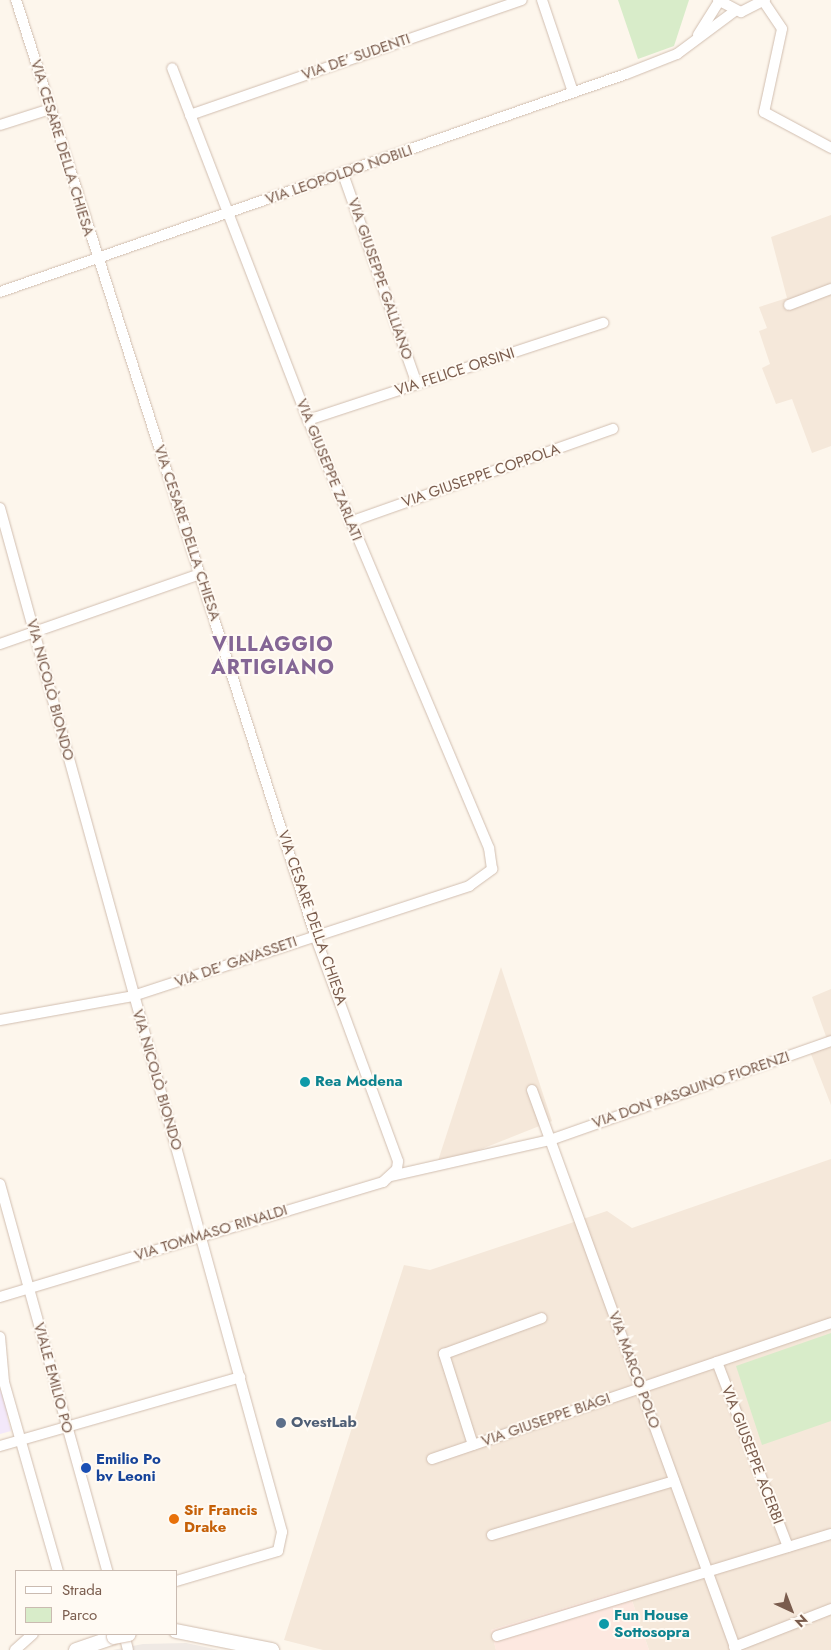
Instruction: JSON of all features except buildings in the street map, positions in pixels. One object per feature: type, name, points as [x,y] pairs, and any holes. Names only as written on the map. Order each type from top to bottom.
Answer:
[{"type":"main road","points":[[178,1630],[272,1650]]},
{"type":"main road","points":[[76,1650],[119,1635]]},
{"type":"street","name":"VIA CESARE DELLA CHIESA","points":[[16,0],[315,935],[396,1148],[398,1161],[391,1176]]},
{"type":"street","name":"VIA DE’ SUDENTI","points":[[190,115],[522,0]]},
{"type":"street","points":[[542,0],[573,92]]},
{"type":"street","points":[[718,1],[735,11],[747,12],[765,1],[782,29],[764,112],[831,148]]},
{"type":"street","name":"VIA LEOPOLDO NOBILI","points":[[677,54],[702,31],[718,1]]},
{"type":"street","name":"VIA LEOPOLDO NOBILI","points":[[0,292],[344,174],[677,54],[735,11]]},
{"type":"street","name":"VIA GIUSEPPE ZARLATI","points":[[172,68],[308,420],[489,848],[492,869]]},
{"type":"street","points":[[0,125],[50,109]]},
{"type":"street","name":"VIA GIUSEPPE GALLIANO","points":[[344,174],[417,384]]},
{"type":"street","points":[[789,305],[831,289]]},
{"type":"street","name":"VIA FELICE ORSINI","points":[[308,420],[603,323]]},
{"type":"street","name":"VIA GIUSEPPE COPPOLA","points":[[350,522],[613,429]]},
{"type":"street","name":"VIA NICOLÒ BIONDO","points":[[0,508],[282,1532],[281,1545],[278,1551],[178,1580]]},
{"type":"street","points":[[0,644],[200,574]]},
{"type":"street","name":"VIA DE’ GAVASSETI","points":[[0,1020],[133,996],[468,886],[492,869]]},
{"type":"street","name":"VIA DON PASQUINO FIORENZI","points":[[391,1176],[550,1140],[831,1040]]},
{"type":"street","name":"VIA MARCO POLO","points":[[532,1090],[735,1648]]},
{"type":"street","name":"VIA TOMMASO RINALDI","points":[[0,1297],[391,1176]]},
{"type":"street","name":"VIALE EMILIO PO","points":[[0,1184],[107,1570]]},
{"type":"street","points":[[473,1445],[444,1354],[542,1318]]},
{"type":"street","name":"VIA GIUSEPPE BIAGI","points":[[432,1459],[831,1323]]},
{"type":"street","points":[[0,1338],[2,1382],[21,1439],[58,1570]]},
{"type":"street","name":"VIA GIUSEPPE ACERBI","points":[[717,1362],[788,1547]]},
{"type":"street","points":[[0,1446],[66,1425],[240,1377]]},
{"type":"street","points":[[492,1535],[674,1481]]},
{"type":"street","points":[[497,1636],[831,1534]]},
{"type":"street","points":[[735,1648],[831,1609]]},
{"type":"street","points":[[15,1650],[32,1635]]},
{"type":"street","points":[[119,1635],[128,1650]]},
{"type":"shaded area","points":[[831,215],[831,446],[812,453],[792,399],[776,404],[762,368],[770,364],[759,331],[767,328],[759,307],[787,298],[771,237]]},
{"type":"shaded area","points":[[501,967],[552,1121],[436,1167]]},
{"type":"shaded area","points":[[831,989],[831,1105],[809,1049],[828,1042],[812,997]]},
{"type":"shaded area","points":[[831,1159],[831,1650],[649,1650],[628,1589],[491,1630],[496,1650],[323,1650],[284,1640],[404,1265],[430,1270],[607,1211],[632,1228]]},
{"type":"shaded area","points":[[0,1389],[11,1414],[7,1416],[11,1431],[0,1434]]},
{"type":"shaded area","points":[[628,1589],[649,1650],[496,1650],[491,1630]]},
{"type":"shaded area","points":[[186,1643],[219,1650],[113,1650],[143,1644]]},
{"type":"green space","points":[[618,0],[689,0],[674,46],[638,59]]},
{"type":"green space","points":[[831,1333],[831,1421],[762,1445],[736,1366]]},
{"type":"place","name":"Rea Modena","points":[[305,1082]]},
{"type":"place","name":"OvestLab","points":[[281,1423]]},
{"type":"place","name":"Emilio Po bv Leoni","points":[[86,1468]]},
{"type":"place","name":"Sir Francis Drake","points":[[174,1519]]},
{"type":"place","name":"Fun House Sottosopra","points":[[604,1624]]},
{"type":"district","name":"VILLAGGIO ARTIGIANO","points":[[273,656]]}]
